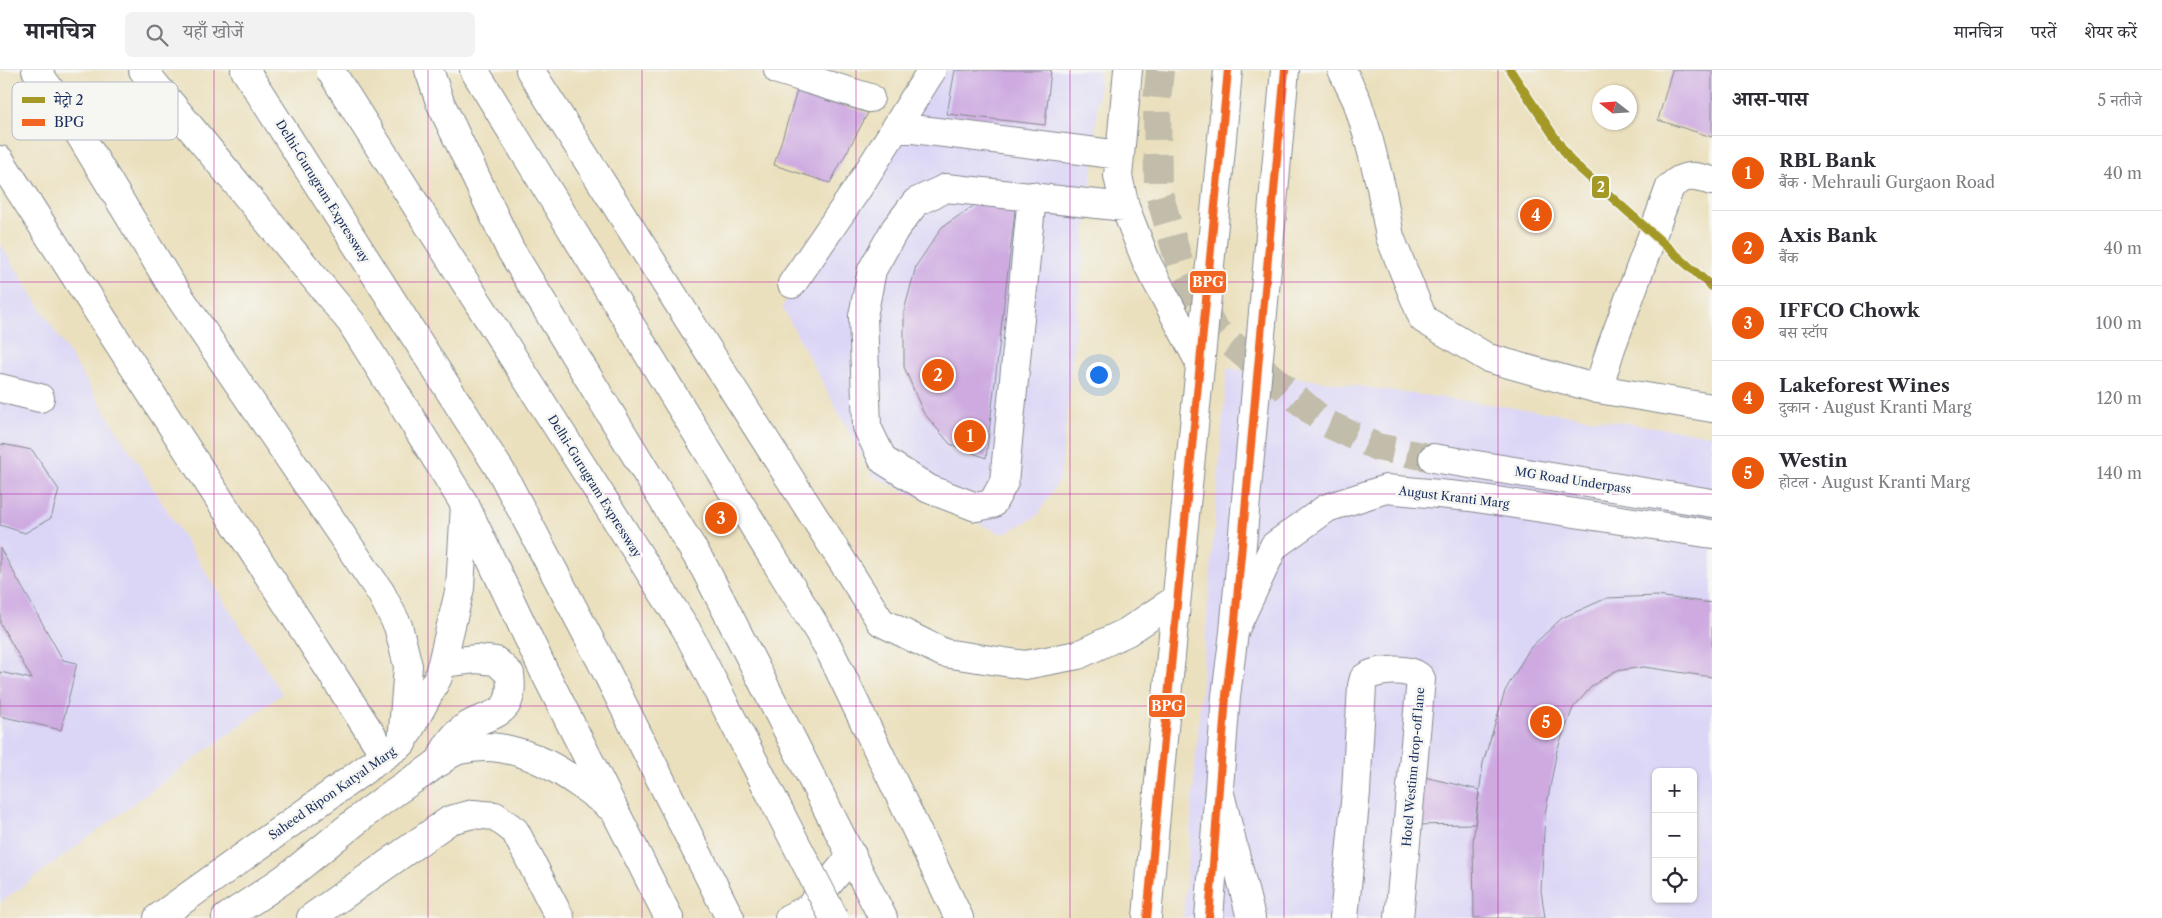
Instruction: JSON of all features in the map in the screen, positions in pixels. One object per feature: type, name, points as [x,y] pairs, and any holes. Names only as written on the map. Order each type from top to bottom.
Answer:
[{"type":"main road","points":[[36,70],[45,82]]},
{"type":"main road","points":[[143,70],[153,82]]},
{"type":"main road","name":"Delhi-Gurugram Expressway","points":[[245,70],[502,473],[601,660],[730,918]]},
{"type":"main road","name":"Delhi-Gurugram Expressway","points":[[330,70],[686,629],[834,918]]},
{"type":"main road","points":[[429,70],[440,102],[510,249],[705,569],[883,918]]},
{"type":"main road","points":[[474,70],[828,647],[959,918]]},
{"type":"main road","points":[[530,70],[880,622],[944,653],[1025,665],[1078,655],[1127,632],[1175,600]]},
{"type":"main road","points":[[778,70],[870,98]]},
{"type":"main road","points":[[792,284],[898,127],[932,70]]},
{"type":"main road","points":[[1128,70],[1118,176],[1124,208],[1147,263],[1200,364]]},
{"type":"main road","points":[[1147,918],[1175,600],[1228,70]]},
{"type":"main road","points":[[1209,918],[1219,788],[1285,70]]},
{"type":"main road","points":[[1342,70],[1357,101],[1381,187],[1390,237],[1423,319],[1488,358],[1598,390],[1712,408]]},
{"type":"main road","points":[[1357,101],[1360,70]]},
{"type":"main road","points":[[178,112],[351,322],[465,505],[543,669],[669,918]]},
{"type":"main road","points":[[898,127],[1120,155]]},
{"type":"main road","points":[[83,140],[170,283],[382,593],[398,626],[408,666],[393,749]]},
{"type":"main road","points":[[0,160],[393,749]]},
{"type":"main road","points":[[1598,390],[1611,348],[1670,187],[1687,176],[1712,181]]},
{"type":"main road","points":[[1032,196],[1004,482],[992,504],[976,507],[929,489],[883,460],[866,427],[863,316],[872,270],[895,229],[916,202],[946,188],[1032,196],[1124,208]]},
{"type":"main road","points":[[0,388],[40,398]]},
{"type":"main road","name":"MG Road Underpass","points":[[1433,458],[1712,503]]},
{"type":"main road","name":"August Kranti Marg","points":[[1234,632],[1274,546],[1327,508],[1386,489],[1470,497],[1712,534]]},
{"type":"main road","name":"Saheed Ripon Katyal Marg","points":[[158,918],[393,749],[438,677],[442,664],[460,588],[465,505]]},
{"type":"main road","points":[[440,762],[446,746],[461,730],[494,714],[506,705],[511,689],[510,674],[496,661],[476,659],[442,664]]},
{"type":"main road","name":"Hotel Westinn drop-off lane","points":[[1344,918],[1356,792],[1362,686],[1364,678],[1376,671],[1413,673],[1421,680],[1399,918]]},
{"type":"main road","points":[[226,918],[290,874],[383,798],[459,750],[487,748],[509,750],[541,761],[573,778],[614,810]]},
{"type":"main road","points":[[1219,788],[1251,918]]},
{"type":"main road","points":[[320,915],[450,820],[474,814],[495,816],[514,831],[560,918]]},
{"type":"main road","points":[[789,918],[808,909],[852,855]]},
{"type":"shaded area","points":[[932,70],[1100,70],[1093,163],[1060,479],[1037,516],[1003,534],[873,477],[782,307]]},
{"type":"shaded area","points":[[0,243],[282,694],[0,903]]},
{"type":"shaded area","points":[[1227,368],[1712,435],[1712,918],[1183,918]]},
{"type":"building","points":[[955,70],[1051,70],[1045,125],[947,114]]},
{"type":"building","points":[[1672,70],[1712,70],[1712,137],[1658,120]]},
{"type":"building","points":[[797,91],[868,113],[830,183],[774,165]]},
{"type":"building","points":[[984,199],[1016,202],[986,458],[950,444],[923,412],[904,367],[904,311],[916,266],[942,227]]},
{"type":"building","points":[[0,445],[32,450],[59,490],[51,518],[25,533],[0,525]]},
{"type":"building","points":[[0,548],[63,660],[77,663],[61,730],[0,716],[0,672],[32,679],[0,623]]},
{"type":"building","points":[[1656,596],[1712,603],[1712,677],[1644,667],[1615,671],[1592,686],[1573,708],[1557,750],[1545,814],[1541,890],[1545,918],[1474,918],[1473,842],[1483,763],[1505,691],[1530,648],[1562,618],[1607,598]]},
{"type":"building","points":[[1416,775],[1479,790],[1475,824],[1409,825]]},
{"type":"tunnel","points":[[1160,70],[1157,101],[1158,190],[1180,265],[1214,329],[1326,423],[1377,447],[1433,458]]},
{"type":"metro line","name":"2","points":[[1510,70],[1570,160],[1712,287]]},
{"type":"transit line","name":"BPG","points":[[1147,918],[1228,70]]},
{"type":"transit line","name":"BPG","points":[[1209,918],[1226,696],[1234,632],[1285,70]]},
{"type":"place","name":"Lakeforest Wines","points":[[1536,215]]},
{"type":"place","name":"Axis Bank","points":[[938,375]]},
{"type":"place","name":"RBL Bank","points":[[970,436]]},
{"type":"place","name":"IFFCO Chowk","points":[[721,518]]},
{"type":"place","name":"Westin","points":[[1546,722]]}]
